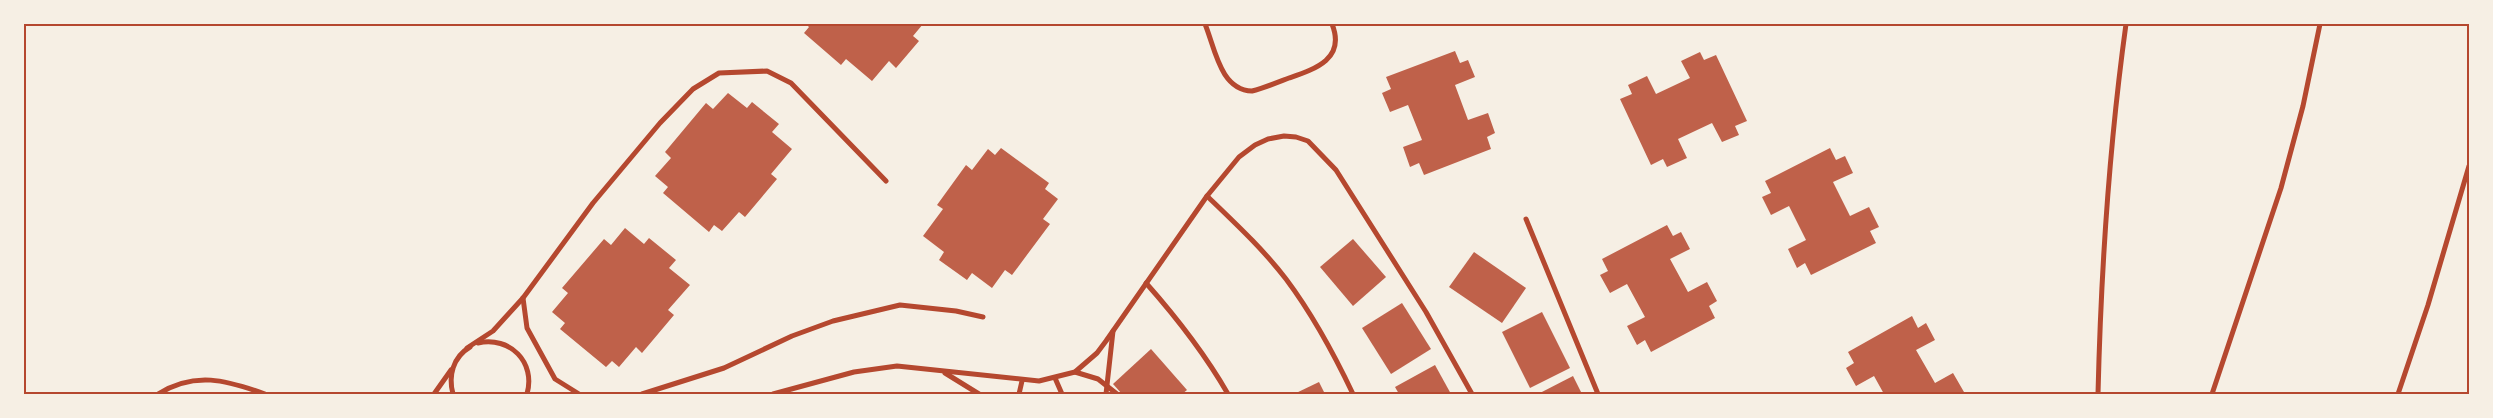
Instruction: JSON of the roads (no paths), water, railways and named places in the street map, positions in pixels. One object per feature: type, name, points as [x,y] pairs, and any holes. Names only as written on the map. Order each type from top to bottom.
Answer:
[{"type":"street","points":[[1205,24],[1230,83],[1243,91],[1252,91],[1323,65],[1334,49],[1336,40],[1332,24]]},
{"type":"street","points":[[2098,394],[2101,286],[2110,157],[2126,24]]},
{"type":"street","points":[[2212,394],[2281,188],[2303,106],[2320,24]]},
{"type":"street","points":[[434,394],[458,357],[467,348],[493,331],[523,298],[593,203],[660,123],[693,89],[719,73],[767,71],[790,82],[886,181]]},
{"type":"street","points":[[773,394],[854,372],[897,366],[983,373],[1022,381],[1055,378],[1075,372],[1097,353],[1208,196],[1239,158],[1255,145],[1284,136],[1308,141],[1336,170],[1426,312],[1472,394]]},
{"type":"street","points":[[2398,394],[2428,305],[2469,166]]},
{"type":"street","points":[[1208,196],[1254,242],[1285,279],[1317,326],[1353,394]]},
{"type":"street","points":[[1526,219],[1598,394]]},
{"type":"street","points":[[1146,283],[1181,323],[1213,368],[1228,394]]},
{"type":"street","points":[[523,298],[527,328],[556,379],[579,394]]},
{"type":"street","points":[[642,394],[724,368],[792,336],[833,321],[900,305],[956,311],[982,317]]},
{"type":"street","points":[[1106,394],[1113,328]]},
{"type":"street","points":[[467,348],[491,341],[514,349],[523,359],[528,371],[529,385],[527,394]]},
{"type":"street","points":[[452,368],[450,380],[453,394]]},
{"type":"street","points":[[943,371],[979,394]]},
{"type":"street","points":[[1075,372],[1086,374],[1108,386],[1117,394]]},
{"type":"street","points":[[158,394],[173,385],[207,378],[264,394]]},
{"type":"street","points":[[1055,378],[1062,394]]},
{"type":"street","points":[[1019,394],[1022,381]]}]
